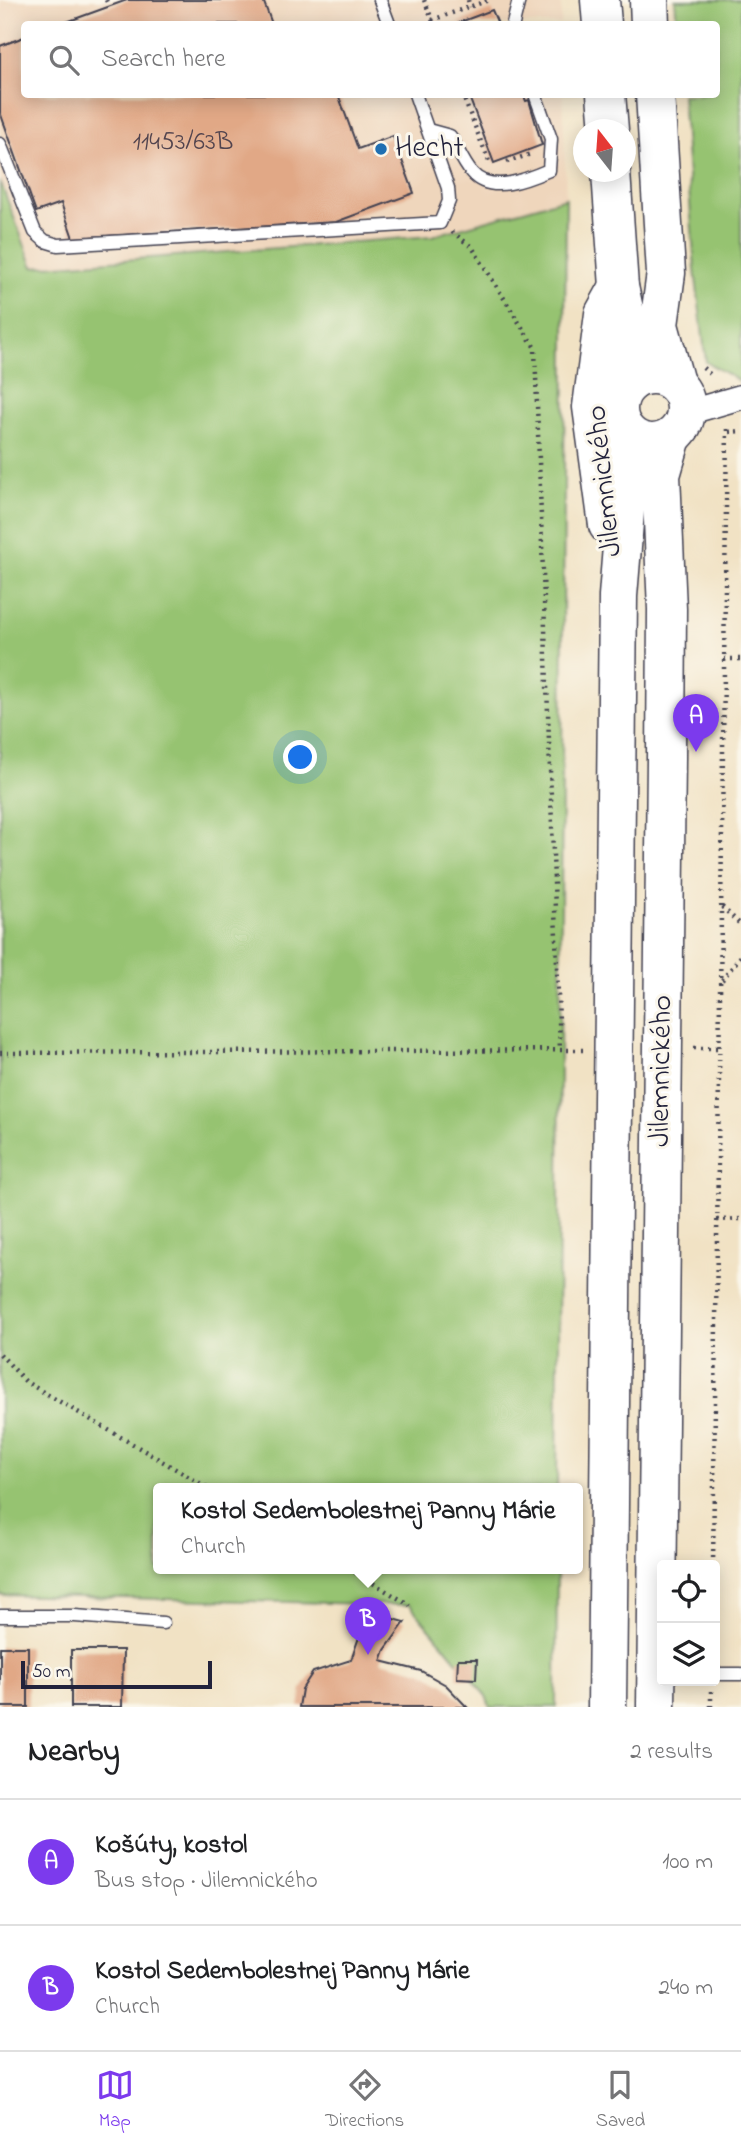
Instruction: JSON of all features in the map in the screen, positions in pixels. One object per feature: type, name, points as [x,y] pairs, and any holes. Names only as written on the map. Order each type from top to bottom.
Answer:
[{"type":"main road","points":[[600,0],[602,21]]},
{"type":"main road","points":[[649,0],[650,21]]},
{"type":"main road","points":[[606,98],[607,119]]},
{"type":"main road","points":[[655,98],[666,273],[659,325],[678,411]]},
{"type":"main road","name":"Jilemnického","points":[[612,182],[619,287],[630,336],[629,383],[618,400],[617,414],[622,427],[631,437],[650,444],[678,411]]},
{"type":"main road","name":"Jilemnického","points":[[618,596],[592,407],[604,314],[619,287]]},
{"type":"main road","name":"Jilemnického","points":[[629,383],[648,375],[667,378],[678,411],[662,475],[667,610],[659,1623]]},
{"type":"main road","name":"Jilemnického","points":[[607,1707],[618,596],[631,437]]},
{"type":"street","points":[[678,411],[741,397]]},
{"type":"lane","points":[[380,0],[388,21]]},
{"type":"lane","points":[[514,21],[519,0]]},
{"type":"lane","points":[[0,144],[35,232],[45,241],[58,245],[440,223],[449,201],[448,188],[416,98]]},
{"type":"lane","points":[[428,130],[450,136],[473,175],[489,182],[516,184],[549,170],[551,139],[536,98]]},
{"type":"lane","points":[[0,1616],[89,1617],[163,1623]]},
{"type":"lane","points":[[720,1674],[741,1674]]},
{"type":"path","points":[[424,0],[433,21]]},
{"type":"path","points":[[468,0],[470,7]]},
{"type":"path","points":[[435,21],[489,0]]},
{"type":"path","points":[[464,98],[492,168],[473,175]]},
{"type":"path","points":[[504,164],[551,147]]},
{"type":"path","points":[[440,223],[472,247],[535,348],[560,1050]]},
{"type":"path","points":[[713,1560],[729,432],[741,431]]},
{"type":"path","points":[[724,659],[741,659]]},
{"type":"path","points":[[722,907],[741,925]]},
{"type":"path","points":[[721,981],[741,956]]},
{"type":"path","points":[[685,1048],[722,1048]]},
{"type":"path","points":[[0,1053],[587,1049]]},
{"type":"path","points":[[718,1220],[741,1219]]},
{"type":"path","points":[[0,1354],[26,1382],[200,1483]]},
{"type":"path","points":[[357,1574],[410,1605]]},
{"type":"shaded area","points":[[0,0],[561,0],[561,21],[21,21],[21,98],[563,98],[566,198],[432,236],[32,267],[0,181]]},
{"type":"green space","points":[[675,0],[741,0],[741,382],[706,362],[695,270],[682,98],[720,98],[720,21],[677,21]]},
{"type":"green space","points":[[0,181],[33,267],[432,236],[566,198],[557,1483],[153,1483],[153,1574],[557,1574],[556,1707],[490,1707],[486,1696],[410,1605],[0,1595]]},
{"type":"building","points":[[127,0],[263,0],[271,21],[69,21]]},
{"type":"building","points":[[492,10],[497,21],[463,21]]},
{"type":"building","points":[[21,38],[21,98],[339,98],[358,149],[393,136],[414,193],[336,222],[73,238],[61,203],[36,212],[0,112],[0,46]]},
{"type":"building","points":[[470,98],[529,100],[542,145],[494,163]]},
{"type":"building","points":[[368,1612],[405,1622],[385,1650],[381,1661],[421,1671],[446,1685],[467,1707],[299,1707],[302,1689],[313,1672],[351,1660]]},
{"type":"building","points":[[0,1647],[28,1647],[28,1707],[0,1707]]},
{"type":"building","points":[[71,1650],[123,1650],[122,1707],[71,1707]]},
{"type":"building","points":[[458,1659],[477,1659],[476,1679],[457,1678]]},
{"type":"place","name":"Hecht","points":[[381,149]]},
{"type":"place","name":"Košúty, kostol","points":[[696,752]]},
{"type":"place","name":"Kostol Sedembolestnej Panny Márie","points":[[368,1655]]}]
